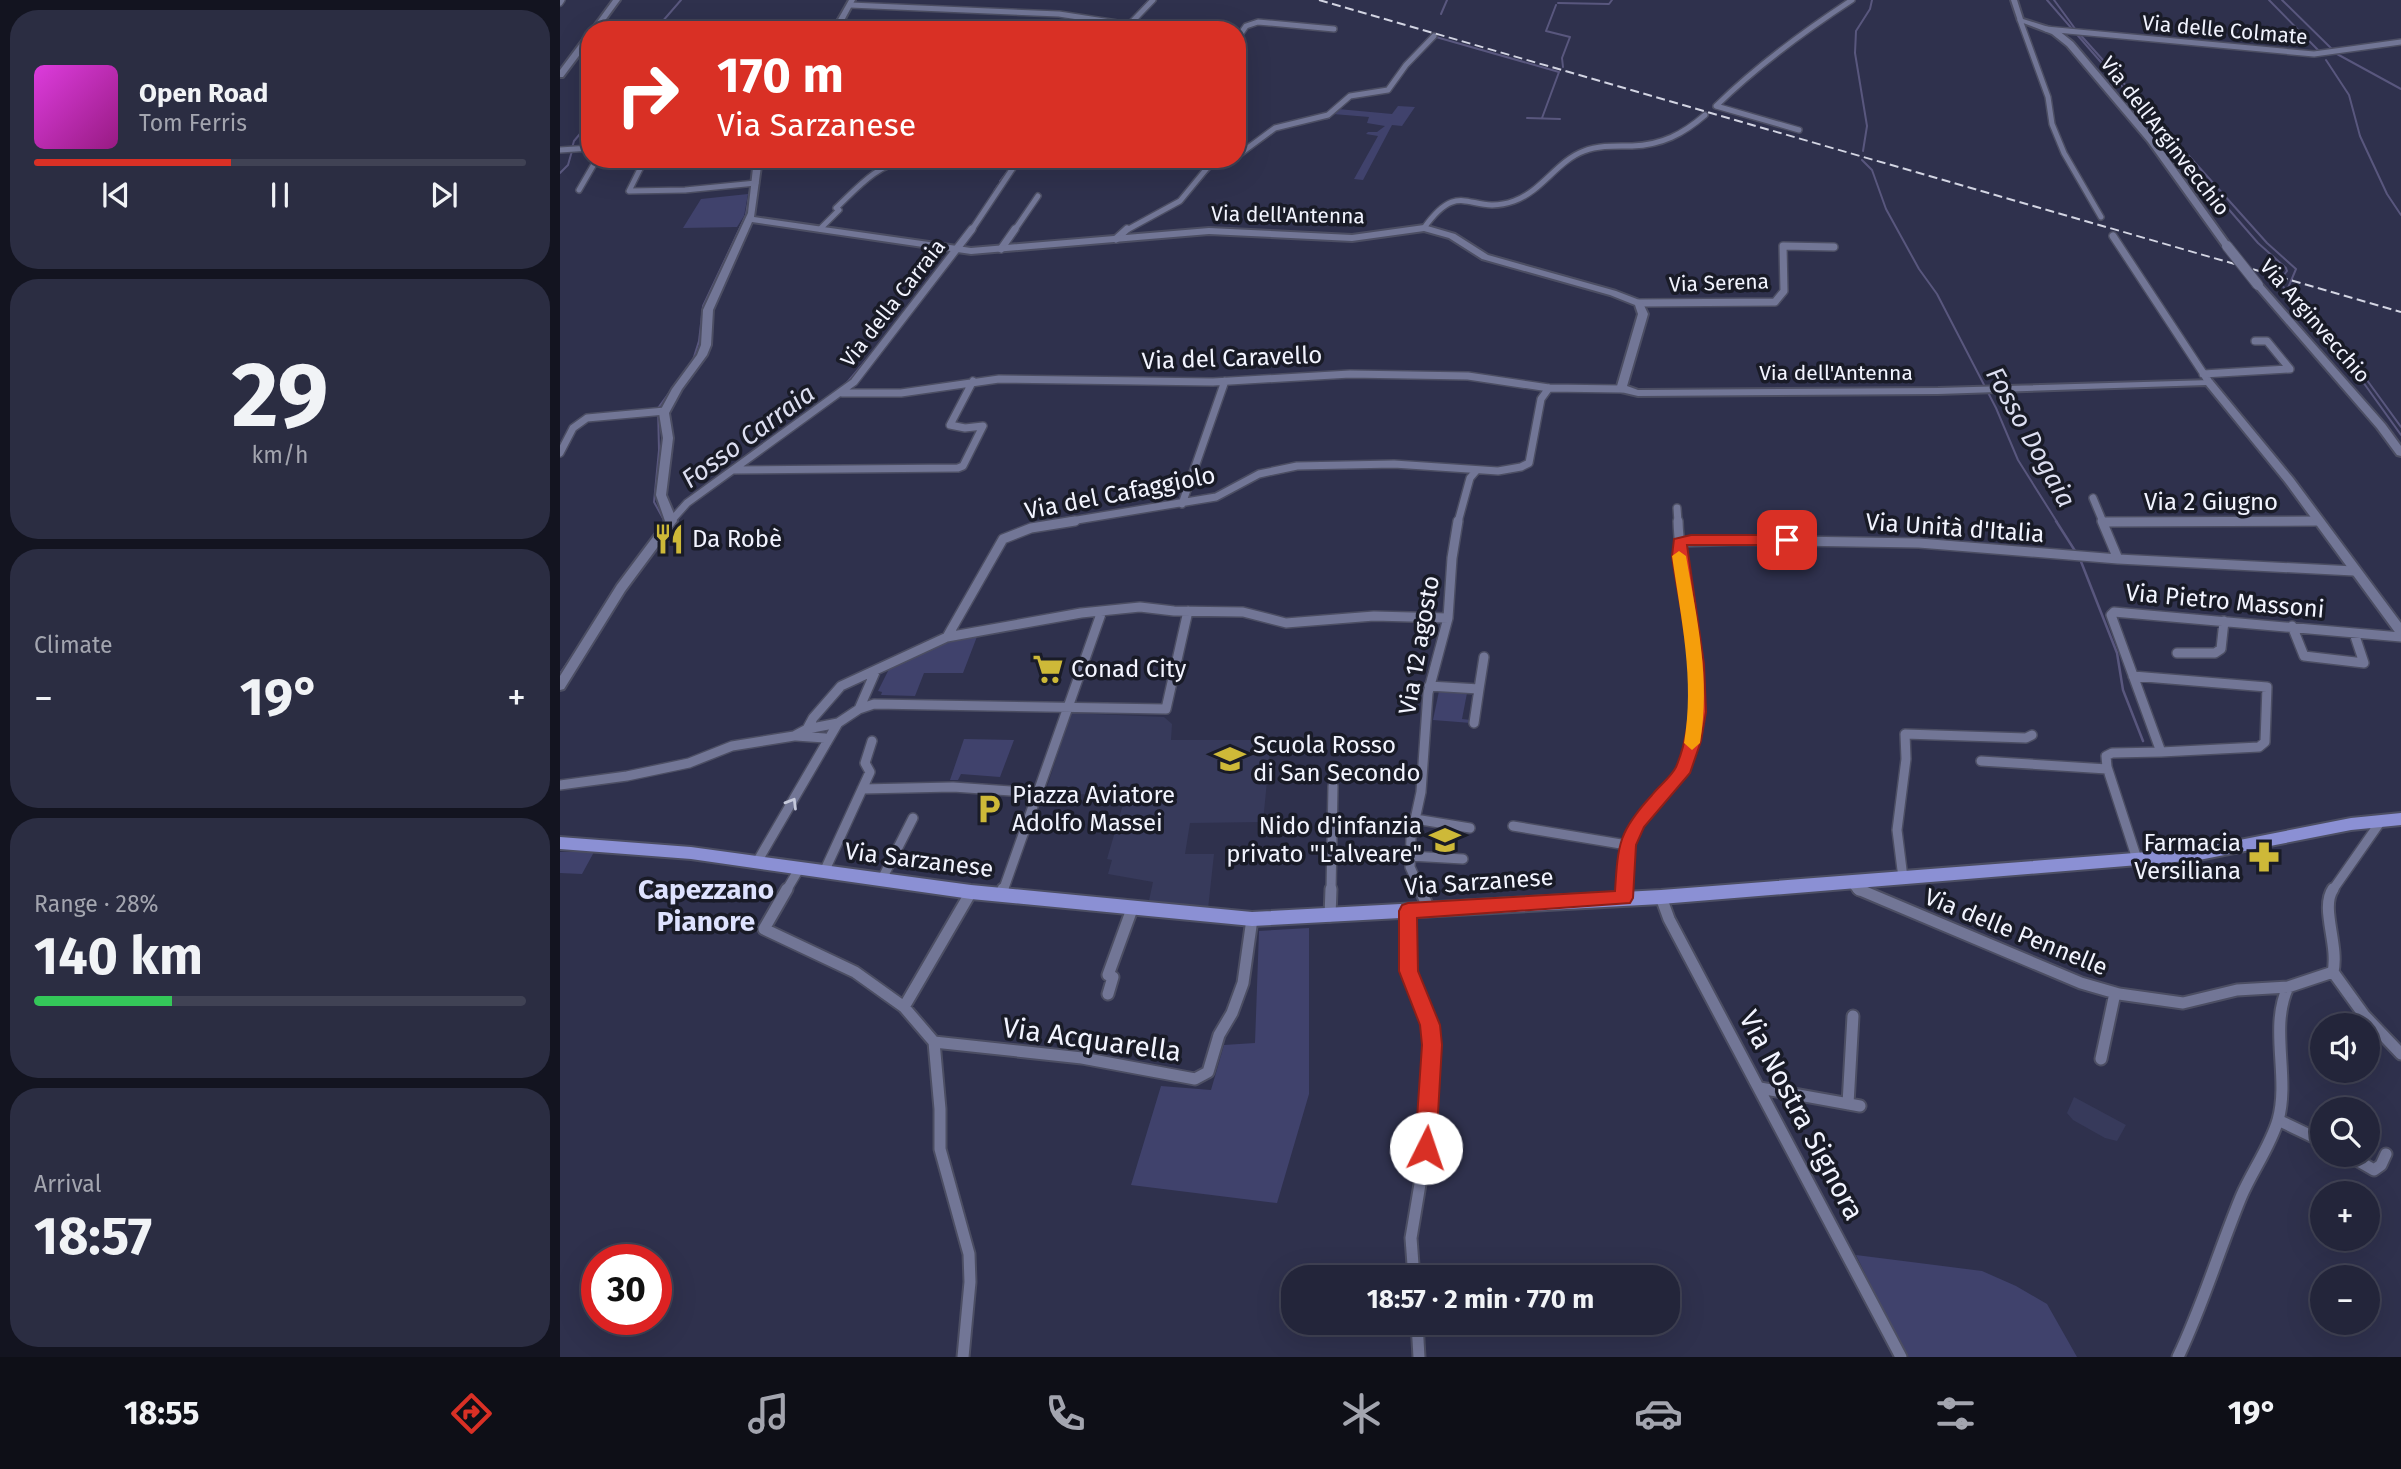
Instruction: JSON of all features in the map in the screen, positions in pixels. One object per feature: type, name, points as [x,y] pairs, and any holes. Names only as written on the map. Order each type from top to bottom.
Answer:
[{"type":"main road","name":"Via Sarzanese","points":[[560,843],[691,853],[971,892],[1252,919],[1661,897],[2199,854],[2351,824],[2401,819]]},
{"type":"street","points":[[601,21],[617,0]]},
{"type":"street","points":[[1133,21],[1153,0]]},
{"type":"street","points":[[1799,130],[1716,106],[1755,68],[1785,44],[1852,0]]},
{"type":"street","points":[[2014,0],[2048,97],[2052,124],[2064,153],[2101,217]]},
{"type":"street","points":[[840,21],[851,2],[1059,14],[1096,21]]},
{"type":"street","name":"Via dell'Arginvecchio","points":[[2020,20],[2046,29],[2070,44],[2123,105],[2227,246]]},
{"type":"street","points":[[1246,26],[1258,22],[1334,29]]},
{"type":"street","name":"Via delle Colmate","points":[[2046,29],[2314,54],[2401,42]]},
{"type":"street","points":[[1246,149],[1275,128],[1297,120],[1328,115],[1350,96],[1388,90],[1406,65],[1434,36]]},
{"type":"street","points":[[560,75],[581,47]]},
{"type":"street","points":[[1424,228],[1440,205],[1448,200],[1460,199],[1488,204],[1511,202],[1527,194],[1582,152],[1602,147],[1651,145],[1670,141],[1706,115]]},
{"type":"street","points":[[560,150],[581,149]]},
{"type":"street","points":[[579,190],[592,168]]},
{"type":"street","points":[[640,168],[629,191],[685,190],[756,183]]},
{"type":"street","points":[[560,453],[573,428],[587,418],[660,412],[702,355],[706,345],[708,310],[750,219],[757,168]]},
{"type":"street","points":[[820,229],[852,192],[882,168]]},
{"type":"street","name":"Via della Carraia","points":[[671,521],[687,503],[842,393],[958,250],[1014,168]]},
{"type":"street","points":[[1116,239],[1132,225],[1180,201],[1207,168]]},
{"type":"street","points":[[1001,249],[1038,196]]},
{"type":"street","name":"Via dell'Antenna","points":[[750,219],[958,250],[1001,249],[1209,231],[1352,238],[1424,228],[1452,236],[1485,257],[1613,293],[1639,303]]},
{"type":"street","points":[[2113,236],[2206,378],[2289,480],[2401,635]]},
{"type":"street","name":"Via Serena","points":[[1639,303],[1775,302],[1784,291],[1783,246],[1834,247]]},
{"type":"street","name":"Via Arginvecchio","points":[[2227,246],[2401,453]]},
{"type":"street","points":[[1622,389],[1643,314],[1639,303]]},
{"type":"street","points":[[2206,378],[2290,369],[2267,341],[2255,341]]},
{"type":"street","name":"Via del Caravello","points":[[842,393],[901,393],[999,379],[1225,380],[1350,374],[1468,376],[1549,387],[1622,389]]},
{"type":"street","name":"Via dell'Antenna","points":[[1622,389],[1650,394],[1985,389],[2206,378]]},
{"type":"street","points":[[1182,504],[1225,380]]},
{"type":"street","points":[[733,470],[958,468],[963,466],[983,426],[965,428],[950,425],[973,381]]},
{"type":"street","name":"Via del Cafaggiolo","points":[[947,637],[1003,539],[1031,528],[1222,495],[1255,475],[1288,468],[1389,464],[1476,471],[1512,470],[1529,463],[1541,400],[1549,387]]},
{"type":"street","points":[[560,686],[621,588],[671,521],[661,495],[668,438],[660,412]]},
{"type":"street","name":"Via 12 agosto","points":[[1429,909],[1412,875],[1410,856],[1423,773],[1424,725],[1429,686],[1448,618],[1459,514],[1470,478],[1476,471]]},
{"type":"street","points":[[2094,498],[2118,559]]},
{"type":"street","points":[[1624,898],[1627,845],[1642,816],[1682,773],[1693,741],[1698,712],[1696,664],[1679,556],[1677,508]]},
{"type":"street","name":"Via 2 Giugno","points":[[2103,522],[2319,521]]},
{"type":"street","name":"Via Unità d'Italia","points":[[1679,542],[1919,542],[2073,556],[2354,571]]},
{"type":"street","points":[[807,729],[833,692],[841,686],[947,637],[1140,607],[1243,612],[1286,623],[1374,616],[1448,618]]},
{"type":"street","points":[[1001,895],[1102,611]]},
{"type":"street","points":[[794,736],[807,729],[838,723],[859,709],[874,704],[1166,709],[1188,611]]},
{"type":"street","name":"Via Pietro Massoni","points":[[2161,752],[2111,615],[2114,612],[2401,635]]},
{"type":"street","points":[[2177,653],[2215,653],[2221,649],[2224,621]]},
{"type":"street","points":[[2292,626],[2304,656],[2364,663],[2354,633]]},
{"type":"street","points":[[1475,723],[1484,657]]},
{"type":"street","points":[[859,709],[876,670]]},
{"type":"street","points":[[2133,676],[2267,687],[2265,742],[2259,747],[2107,754],[2107,769],[2137,859]]},
{"type":"street","points":[[1429,686],[1479,689]]},
{"type":"street","points":[[757,862],[838,723]]},
{"type":"street","points":[[1903,878],[1897,830],[1906,759],[1905,733],[2026,738],[2032,735]]},
{"type":"street","points":[[560,785],[668,768],[704,759],[732,746],[794,736],[825,738],[827,741]]},
{"type":"street","points":[[824,873],[870,772],[865,762],[872,741]]},
{"type":"street","points":[[1980,761],[2107,769]]},
{"type":"street","points":[[1330,916],[1333,786]]},
{"type":"street","points":[[862,789],[953,787],[1039,793]]},
{"type":"street","points":[[882,879],[914,818]]},
{"type":"street","points":[[1415,819],[1470,828]]},
{"type":"street","points":[[2381,821],[2328,897],[2327,909],[2338,949],[2333,972],[2364,1015],[2401,1054]]},
{"type":"street","points":[[1513,826],[1627,845]]},
{"type":"street","points":[[1410,856],[1460,857]]},
{"type":"street","points":[[799,869],[764,929],[855,972],[904,1007],[934,1042],[940,1109],[940,1149],[969,1254],[970,1282],[963,1357]]},
{"type":"street","name":"Via delle Pennelle","points":[[1852,883],[1863,893],[2081,983],[2115,993],[2183,1003],[2228,992],[2288,987],[2333,972]]},
{"type":"street","points":[[904,1007],[971,892]]},
{"type":"street","name":"Via Nostra Signora","points":[[1661,897],[1669,919],[1901,1357]]},
{"type":"street","points":[[1108,994],[1113,977],[1108,975],[1132,909]]},
{"type":"street","points":[[1408,911],[1409,971],[1430,1025],[1432,1045],[1426,1148],[1411,1238],[1413,1265]]},
{"type":"street","name":"Via Acquarella","points":[[934,1042],[1082,1058],[1187,1077],[1202,1077],[1208,1072],[1219,1035],[1232,1013],[1243,983],[1252,919]]},
{"type":"street","points":[[2178,1357],[2206,1297],[2246,1184],[2266,1150],[2278,1120],[2283,1071],[2280,1016],[2282,994],[2288,987]]},
{"type":"street","points":[[2101,1059],[2115,993]]},
{"type":"street","points":[[1760,1088],[1854,1105],[1853,1016]]},
{"type":"street","points":[[2278,1120],[2310,1135]]},
{"type":"street","points":[[2380,1166],[2386,1154]]},
{"type":"street","points":[[1418,1335],[1419,1357]]},
{"type":"shaded area","points":[[1398,106],[1415,107],[1402,126],[1392,125],[1363,180],[1354,179],[1378,136],[1366,134],[1377,132],[1385,126],[1367,123],[1369,117],[1333,114],[1338,109],[1392,114]]},
{"type":"shaded area","points":[[748,194],[744,216],[737,227],[683,228],[701,199]]},
{"type":"shaded area","points":[[978,634],[963,673],[924,673],[915,696],[881,695],[882,692],[878,691],[890,667],[948,641]]},
{"type":"shaded area","points":[[1439,691],[1467,693],[1462,719],[1471,720],[1471,723],[1433,720]]},
{"type":"shaded area","points":[[1071,713],[1164,717],[1172,724],[1171,740],[1271,740],[1263,822],[1190,823],[1185,854],[1214,854],[1208,909],[1148,905],[1153,882],[1108,874],[1112,860],[1107,859],[1124,801],[1100,800],[1101,795],[1045,793]]},
{"type":"shaded area","points":[[964,739],[1014,740],[1000,777],[961,774],[958,780],[950,780]]},
{"type":"shaded area","points":[[560,852],[594,852],[582,874],[560,873]]},
{"type":"shaded area","points":[[1309,928],[1309,1094],[1277,1203],[1131,1185],[1161,1086],[1211,1090],[1224,1045],[1255,1043],[1259,931]]},
{"type":"shaded area","points":[[2074,1097],[2126,1125],[2117,1141],[2105,1138],[2073,1120],[2067,1113]]},
{"type":"shaded area","points":[[1856,1255],[1982,1271],[2016,1286],[2047,1304],[2077,1357],[1906,1357]]},
{"type":"waterway","points":[[663,21],[681,0]]},
{"type":"waterway","name":"Fosso Carraia","points":[[1140,10],[1149,0]]},
{"type":"waterway","points":[[1441,14],[1447,0]]},
{"type":"waterway","points":[[1558,3],[1609,4],[1612,0]]},
{"type":"waterway","name":"Fosso Dogaia","points":[[1863,151],[1867,126],[1855,53],[1856,31],[1870,9],[1872,0]]},
{"type":"waterway","points":[[2047,0],[2258,243],[2286,268],[2287,271],[2280,280],[2285,290],[2340,350],[2401,435]]},
{"type":"waterway","points":[[2054,0],[2076,30],[2267,243],[2296,269],[2288,288],[2340,343],[2401,427]]},
{"type":"waterway","points":[[2269,0],[2319,51]]},
{"type":"waterway","points":[[2282,0],[2337,54],[2401,89]]},
{"type":"waterway","points":[[1556,5],[1546,31],[1570,37],[1562,58],[1563,67]]},
{"type":"waterway","points":[[836,21],[846,6]]},
{"type":"waterway","points":[[1436,37],[1559,72],[1542,118]]},
{"type":"waterway","points":[[2326,60],[2349,95],[2360,136],[2387,194],[2401,215]]},
{"type":"waterway","points":[[1321,119],[1329,118]]},
{"type":"waterway","points":[[1527,118],[1560,119]]},
{"type":"waterway","points":[[572,148],[581,133]]},
{"type":"waterway","points":[[560,173],[568,165],[572,151]]},
{"type":"waterway","name":"Fosso Dogaia","points":[[1862,160],[1872,170],[1886,209],[1919,269],[1937,294],[1996,408],[2018,460],[2057,522]]},
{"type":"waterway","name":"Fosso Carraia","points":[[1000,181],[1010,168]]},
{"type":"waterway","points":[[1197,184],[1211,168]]},
{"type":"waterway","points":[[665,522],[654,502],[659,450],[658,408],[693,360],[699,341],[703,306],[746,215],[751,185]]},
{"type":"waterway","name":"Fosso Carraia","points":[[994,191],[998,185]]},
{"type":"waterway","name":"Fosso Carraia","points":[[845,385],[872,353]]},
{"type":"waterway","name":"Fosso Dogaia","points":[[2056,521],[2077,554]]},
{"type":"waterway","name":"Fosso Dogaia","points":[[2080,559],[2117,653],[2123,690],[2143,741]]},
{"type":"waterway","points":[[617,586],[636,560]]},
{"type":"waterway","points":[[560,674],[578,648]]},
{"type":"railway","points":[[1319,0],[2401,312]]},
{"type":"slow traffic","points":[[1679,556],[1693,637],[1698,691],[1698,712],[1692,743]]},
{"type":"place","name":"Da Robè","points":[[669,539]]},
{"type":"place","name":"Conad City","points":[[1048,669]]},
{"type":"place","name":"Scuola Rosso di San Secondo","points":[[1230,759]]},
{"type":"place","name":"Piazza Aviatore Adolfo Massei","points":[[989,809]]},
{"type":"place","name":"Nido d'infanzia privato \"L'alveare\"","points":[[1445,840]]},
{"type":"place","name":"Farmacia Versiliana","points":[[2264,857]]},
{"type":"district","name":"Capezzano Pianore","points":[[706,905]]},
{"type":"route","points":[[1426,1148],[1432,1045],[1430,1025],[1409,971],[1408,911],[1624,898],[1627,845],[1647,809],[1682,773],[1693,741],[1698,712],[1693,637],[1683,584],[1679,542],[1787,540]]}]
